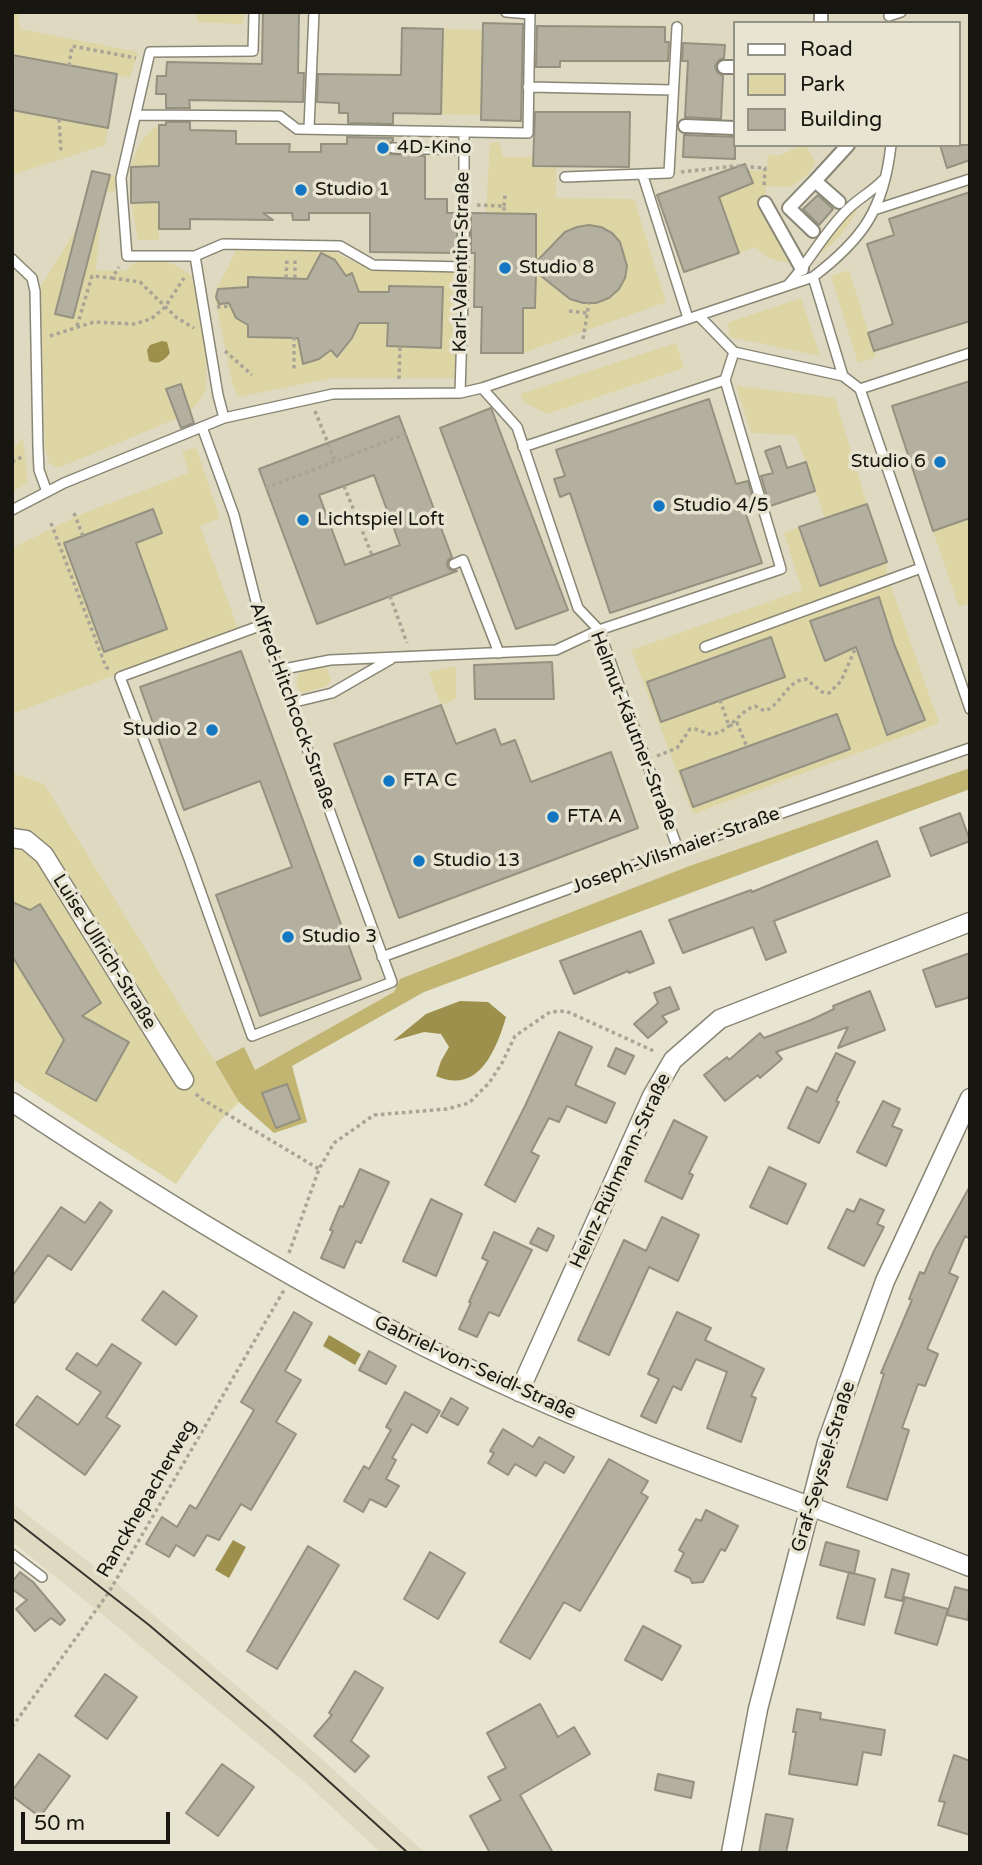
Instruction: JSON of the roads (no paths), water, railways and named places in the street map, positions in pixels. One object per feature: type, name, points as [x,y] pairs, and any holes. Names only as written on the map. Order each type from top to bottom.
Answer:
[{"type":"street","points":[[685,126],[734,128]]},
{"type":"street","points":[[813,231],[789,208],[846,147]]},
{"type":"street","points":[[815,181],[839,202]]},
{"type":"street","points":[[765,203],[802,269]]},
{"type":"street","name":"Luise-Ullrich-Straße","points":[[12,838],[26,839],[44,855],[184,1080]]},
{"type":"street","name":"Heinz-Rühmann-Straße","points":[[519,1392],[652,1096],[673,1060],[720,1019],[970,922]]},
{"type":"street","name":"Graf-Seyssel-Straße","points":[[731,1853],[758,1709],[827,1442],[885,1281],[970,1098]]},
{"type":"street","name":"Gabriel-von-Seidl-Straße","points":[[12,1102],[98,1159],[287,1274],[408,1339],[519,1392],[678,1458],[810,1505],[970,1567]]},
{"type":"lane","points":[[254,12],[253,51],[150,52],[121,178],[127,256],[195,257],[223,244],[340,246],[373,265],[464,267]]},
{"type":"lane","points":[[309,128],[314,12]]},
{"type":"lane","points":[[136,115],[280,116],[297,129],[528,133],[530,13],[506,12]]},
{"type":"lane","points":[[888,17],[901,12]]},
{"type":"lane","points":[[565,177],[669,173],[677,27]]},
{"type":"lane","points":[[528,87],[673,90]]},
{"type":"lane","name":"Karl-Valentin-Straße","points":[[460,393],[464,132]]},
{"type":"lane","points":[[12,510],[47,492],[224,418],[332,394],[460,393],[482,388],[688,318],[784,289],[813,277],[855,240],[877,209],[891,147]]},
{"type":"lane","points":[[393,148],[464,150]]},
{"type":"lane","points":[[642,176],[688,318]]},
{"type":"lane","points":[[784,289],[847,209],[873,192],[885,178]]},
{"type":"lane","points":[[877,209],[970,179]]},
{"type":"lane","points":[[195,257],[224,418]]},
{"type":"lane","points":[[12,260],[32,278],[35,291],[39,470],[47,492]]},
{"type":"lane","points":[[813,277],[843,376]]},
{"type":"lane","points":[[699,316],[734,352],[843,376],[860,389],[970,709]]},
{"type":"lane","points":[[279,670],[330,660],[556,650],[599,630],[781,569],[725,380],[734,352]]},
{"type":"lane","points":[[860,389],[970,353]]},
{"type":"lane","points":[[523,447],[725,380]]},
{"type":"lane","name":"Helmut-Käutner-Straße","points":[[482,388],[517,427],[578,608],[599,630],[678,849]]},
{"type":"lane","name":"Alfred-Hitchcock-Straße","points":[[202,427],[234,515],[261,625],[392,982],[252,1036],[120,677],[261,625]]},
{"type":"lane","points":[[454,564],[463,560],[499,653]]},
{"type":"lane","points":[[705,647],[921,568]]},
{"type":"lane","points":[[291,703],[332,692],[395,657]]},
{"type":"lane","name":"Joseph-Vilsmaier-Straße","points":[[382,957],[678,849],[970,748]]},
{"type":"lane","points":[[12,1554],[43,1577]]},
{"type":"tram line","points":[[12,1518],[149,1625],[272,1730],[408,1853]]},
{"type":"place","name":"4D-Kino","points":[[383,148]]},
{"type":"place","name":"Studio 1","points":[[301,190]]},
{"type":"place","name":"Studio 8","points":[[505,268]]},
{"type":"place","name":"Studio 6","points":[[940,462]]},
{"type":"place","name":"Studio 4/5","points":[[659,506]]},
{"type":"place","name":"Lichtspiel Loft","points":[[303,520]]},
{"type":"place","name":"Studio 2","points":[[212,730]]},
{"type":"place","name":"FTA C","points":[[389,781]]},
{"type":"place","name":"FTA A","points":[[553,817]]},
{"type":"place","name":"Studio 13","points":[[419,861]]},
{"type":"place","name":"Studio 3","points":[[288,937]]}]
